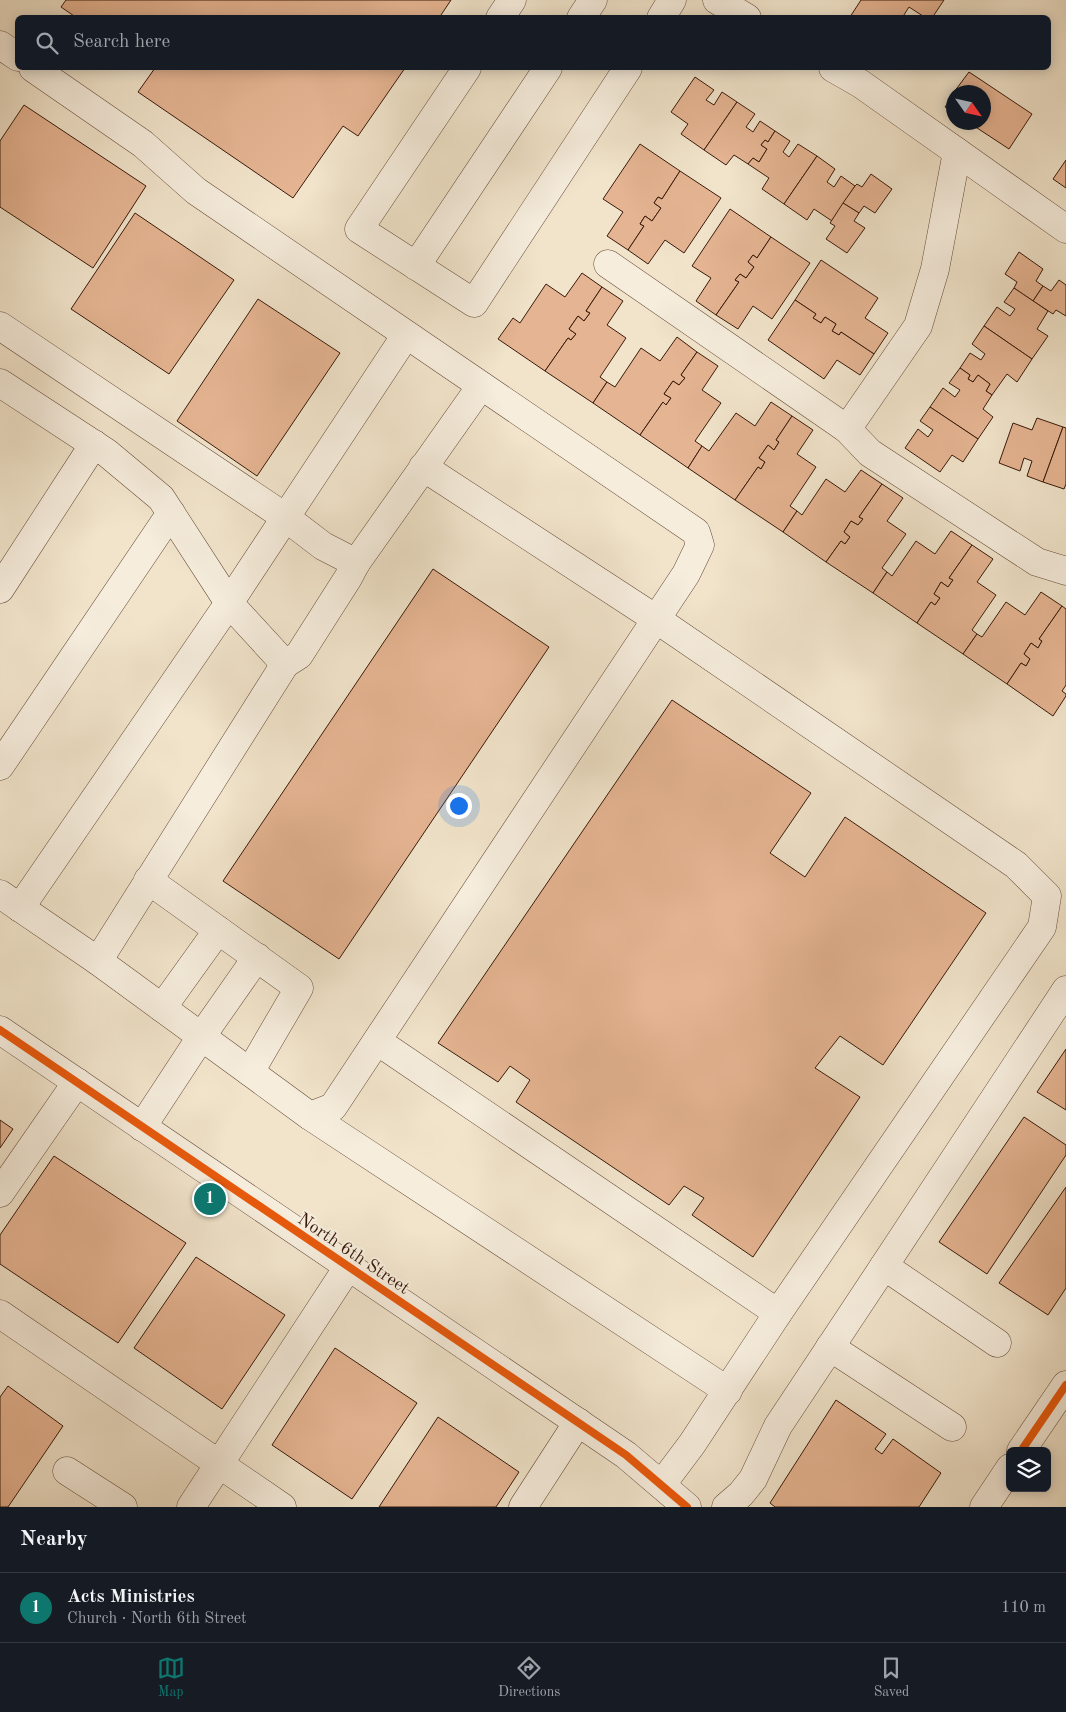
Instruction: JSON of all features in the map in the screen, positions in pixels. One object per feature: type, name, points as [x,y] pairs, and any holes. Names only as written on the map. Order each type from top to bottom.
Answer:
[{"type":"street","points":[[502,15],[512,0]]},
{"type":"street","points":[[584,15],[593,0]]},
{"type":"street","points":[[663,15],[672,0]]},
{"type":"street","points":[[717,0],[742,15]]},
{"type":"street","points":[[0,45],[15,55]]},
{"type":"street","points":[[36,70],[143,144],[196,191],[696,532],[700,545],[686,574],[333,1107],[310,1116]]},
{"type":"street","points":[[466,70],[359,229],[474,303],[627,70]]},
{"type":"street","points":[[416,266],[547,70]]},
{"type":"street","points":[[836,70],[861,84],[1066,229]]},
{"type":"street","points":[[847,429],[918,326],[935,269],[957,152]]},
{"type":"street","points":[[608,264],[847,429],[870,453],[1037,562],[1066,571]]},
{"type":"street","points":[[0,326],[285,517],[323,546],[356,563]]},
{"type":"street","points":[[396,329],[285,517],[229,603],[10,901],[98,961],[310,1116],[728,1390]]},
{"type":"street","points":[[0,382],[107,453],[161,498],[229,603],[285,664]]},
{"type":"street","points":[[98,961],[285,664],[299,655],[356,563],[481,386]]},
{"type":"street","points":[[0,590],[94,444]]},
{"type":"street","points":[[423,467],[656,619],[1016,865],[1047,896],[1042,927],[778,1313],[692,1444],[662,1484]]},
{"type":"street","points":[[0,766],[171,513]]},
{"type":"street","points":[[148,880],[299,988],[250,1072]]},
{"type":"street","points":[[162,1008],[218,930]]},
{"type":"street","points":[[142,1127],[201,1037],[257,958]]},
{"type":"street","points":[[726,1507],[753,1480],[778,1426],[1066,990]]},
{"type":"street","name":"North 6th Street","points":[[0,1030],[626,1455],[687,1507]]},
{"type":"street","points":[[377,1041],[778,1313]]},
{"type":"street","points":[[0,1194],[77,1082]]},
{"type":"street","points":[[884,1266],[997,1342]]},
{"type":"street","points":[[190,1507],[220,1465],[348,1267]]},
{"type":"street","points":[[0,1314],[282,1507]]},
{"type":"street","points":[[830,1347],[952,1427]]},
{"type":"street","points":[[1025,1447],[1066,1385]]},
{"type":"street","points":[[523,1507],[578,1422]]},
{"type":"street","points":[[67,1471],[123,1507]]},
{"type":"street","points":[[984,1507],[1006,1474]]},
{"type":"building","points":[[66,0],[451,0],[441,15],[73,15],[61,7]]},
{"type":"building","points":[[861,0],[944,0],[934,15],[921,15],[909,7],[904,15],[851,15]]},
{"type":"building","points":[[154,70],[404,70],[358,136],[343,126],[293,198],[138,92]]},
{"type":"building","points":[[969,72],[988,85],[959,85]]},
{"type":"building","points":[[695,77],[714,90],[706,100],[714,105],[722,92],[737,102],[704,150],[681,134],[688,124],[671,112]]},
{"type":"building","points":[[991,87],[1032,114],[1009,149],[980,130],[991,130]]},
{"type":"building","points":[[737,102],[755,114],[746,127],[753,132],[760,121],[775,131],[768,142],[765,140],[761,145],[767,149],[759,162],[753,158],[748,164],[734,155],[726,165],[704,150]]},
{"type":"building","points":[[24,105],[146,186],[93,268],[0,207],[0,141]]},
{"type":"building","points":[[775,131],[790,141],[783,152],[789,157],[798,144],[817,156],[784,204],[762,189],[769,178],[748,164],[753,158],[759,162],[767,149],[761,145],[765,140],[768,142]]},
{"type":"building","points":[[640,144],[680,171],[662,199],[658,197],[654,203],[661,208],[652,221],[645,216],[640,224],[644,226],[628,250],[607,236],[623,212],[603,199]]},
{"type":"building","points":[[817,156],[835,169],[827,182],[834,187],[841,176],[855,186],[832,221],[814,209],[807,220],[784,204]]},
{"type":"building","points":[[1066,160],[1066,188],[1053,179]]},
{"type":"building","points":[[680,171],[721,198],[684,253],[665,240],[648,264],[628,250],[644,226],[640,224],[645,216],[652,221],[661,208],[654,203],[658,197],[662,199]]},
{"type":"building","points":[[871,174],[892,189],[875,213],[864,206],[859,213],[843,203],[855,186],[857,184],[862,187]]},
{"type":"building","points":[[843,203],[859,213],[854,221],[865,228],[847,253],[826,239],[835,226],[830,223]]},
{"type":"building","points":[[730,209],[771,237],[757,258],[753,255],[748,262],[754,267],[746,278],[740,274],[735,280],[739,282],[716,315],[696,301],[711,278],[692,266]]},
{"type":"building","points":[[135,213],[234,280],[169,374],[71,309]]},
{"type":"building","points":[[771,237],[810,263],[772,319],[753,306],[738,329],[716,315],[739,282],[735,280],[740,274],[746,278],[754,267],[748,262],[753,255],[757,258]]},
{"type":"building","points":[[1019,252],[1043,269],[1036,281],[1043,286],[1033,301],[1014,288],[1017,282],[1005,274]]},
{"type":"building","points":[[821,260],[878,298],[865,318],[888,333],[874,354],[841,332],[839,335],[832,331],[836,324],[825,317],[821,323],[813,318],[816,314],[795,300]]},
{"type":"building","points":[[582,273],[602,287],[586,311],[590,313],[584,321],[578,316],[569,329],[576,334],[571,340],[568,338],[545,371],[498,339],[513,318],[520,323],[546,284],[565,297]]},
{"type":"building","points":[[1059,280],[1066,285],[1066,316],[1056,310],[1053,314],[1033,301],[1043,286],[1051,291]]},
{"type":"building","points":[[602,287],[623,301],[607,325],[626,338],[600,377],[607,382],[593,403],[545,371],[568,338],[571,340],[576,334],[569,329],[578,316],[584,321],[590,313],[586,311]]},
{"type":"building","points":[[1014,288],[1048,311],[1037,329],[1048,336],[1032,359],[984,326],[997,307],[1010,316],[1015,309],[1004,302]]},
{"type":"building","points":[[258,299],[340,353],[257,476],[177,421]]},
{"type":"building","points":[[795,300],[816,314],[813,318],[821,323],[825,317],[836,324],[832,331],[839,335],[841,332],[874,354],[860,375],[837,360],[824,379],[768,340]]},
{"type":"building","points":[[984,326],[1032,359],[1017,382],[1007,374],[992,395],[986,391],[990,384],[978,375],[973,382],[968,379],[970,375],[960,368],[970,353],[981,360],[985,354],[972,344]]},
{"type":"building","points":[[677,337],[697,352],[681,375],[685,378],[679,385],[673,381],[664,394],[671,398],[666,405],[663,402],[640,435],[593,403],[607,382],[615,387],[641,348],[660,361]]},
{"type":"building","points":[[697,352],[718,366],[702,390],[721,403],[695,441],[702,446],[688,468],[640,435],[663,402],[666,405],[671,398],[664,394],[673,381],[679,385],[685,378],[681,375]]},
{"type":"building","points":[[960,368],[970,375],[968,379],[973,382],[978,375],[990,384],[986,391],[992,395],[983,409],[993,417],[978,439],[930,407],[943,388],[955,397],[960,390],[949,383]]},
{"type":"building","points":[[771,402],[792,416],[776,440],[779,442],[774,450],[768,445],[759,458],[765,462],[761,469],[758,467],[735,500],[688,468],[702,446],[709,451],[736,413],[755,426]]},
{"type":"building","points":[[930,407],[978,439],[963,462],[952,455],[940,472],[905,448],[918,429],[928,437],[933,430],[920,421]]},
{"type":"building","points":[[792,416],[813,430],[797,454],[816,467],[790,506],[797,511],[783,532],[735,500],[758,467],[761,469],[765,462],[759,458],[768,445],[774,450],[779,442],[776,440]]},
{"type":"building","points":[[1037,418],[1063,427],[1043,482],[1027,476],[1032,461],[1024,458],[1020,471],[999,463],[1013,423],[1032,430]]},
{"type":"building","points":[[1063,427],[1066,428],[1066,484],[1064,489],[1043,482]]},
{"type":"building","points":[[861,470],[882,484],[859,517],[863,519],[858,525],[851,521],[844,532],[850,537],[845,544],[841,541],[826,562],[783,532],[797,511],[802,515],[826,479],[845,492]]},
{"type":"building","points":[[882,484],[903,498],[887,521],[906,534],[882,568],[887,572],[873,593],[826,562],[841,541],[845,544],[850,537],[844,532],[851,521],[858,525],[863,519],[859,517]]},
{"type":"building","points":[[951,531],[972,545],[949,578],[953,580],[948,587],[941,582],[934,594],[940,598],[935,605],[931,602],[917,623],[873,593],[887,572],[892,576],[916,541],[935,554]]},
{"type":"building","points":[[972,545],[993,559],[977,582],[996,595],[972,630],[977,634],[963,654],[917,623],[931,602],[935,605],[940,598],[934,594],[941,582],[948,587],[953,580],[949,578]]},
{"type":"building","points":[[433,569],[549,647],[339,959],[223,881]]},
{"type":"building","points":[[1041,592],[1062,606],[1039,639],[1042,641],[1038,648],[1031,643],[1024,654],[1030,659],[1026,666],[1021,663],[1007,684],[963,654],[977,634],[982,637],[1006,602],[1025,615]]},
{"type":"building","points":[[1062,606],[1066,609],[1066,685],[1062,691],[1066,696],[1053,716],[1007,684],[1021,663],[1026,666],[1030,659],[1024,654],[1031,643],[1038,648],[1042,641],[1039,639]]},
{"type":"building","points":[[672,700],[811,793],[770,853],[805,877],[845,817],[986,913],[883,1065],[840,1036],[815,1068],[860,1097],[753,1257],[692,1215],[704,1198],[684,1186],[669,1205],[516,1102],[530,1080],[510,1066],[498,1082],[438,1043]]},
{"type":"building","points":[[1066,1049],[1066,1110],[1037,1092]]},
{"type":"building","points":[[1024,1117],[1066,1145],[1066,1155],[987,1274],[939,1242]]},
{"type":"building","points":[[0,1120],[13,1129],[0,1148]]},
{"type":"building","points":[[54,1156],[186,1243],[118,1343],[0,1264],[0,1235]]},
{"type":"building","points":[[1066,1187],[1066,1288],[1048,1315],[999,1283]]},
{"type":"building","points":[[196,1257],[285,1315],[222,1409],[134,1348]]},
{"type":"building","points":[[335,1348],[417,1403],[352,1499],[272,1445]]},
{"type":"building","points":[[8,1386],[63,1426],[8,1507],[0,1507],[0,1397]]},
{"type":"building","points":[[836,1400],[886,1434],[875,1449],[882,1454],[893,1439],[941,1473],[919,1507],[775,1507],[770,1503]]},
{"type":"building","points":[[438,1417],[519,1472],[496,1507],[379,1507]]},
{"type":"cycle path","points":[[0,1030],[626,1455],[687,1507]]},
{"type":"cycle path","points":[[1024,1447],[1066,1385]]},
{"type":"place","name":"Acts Ministries","points":[[210,1199]]}]
